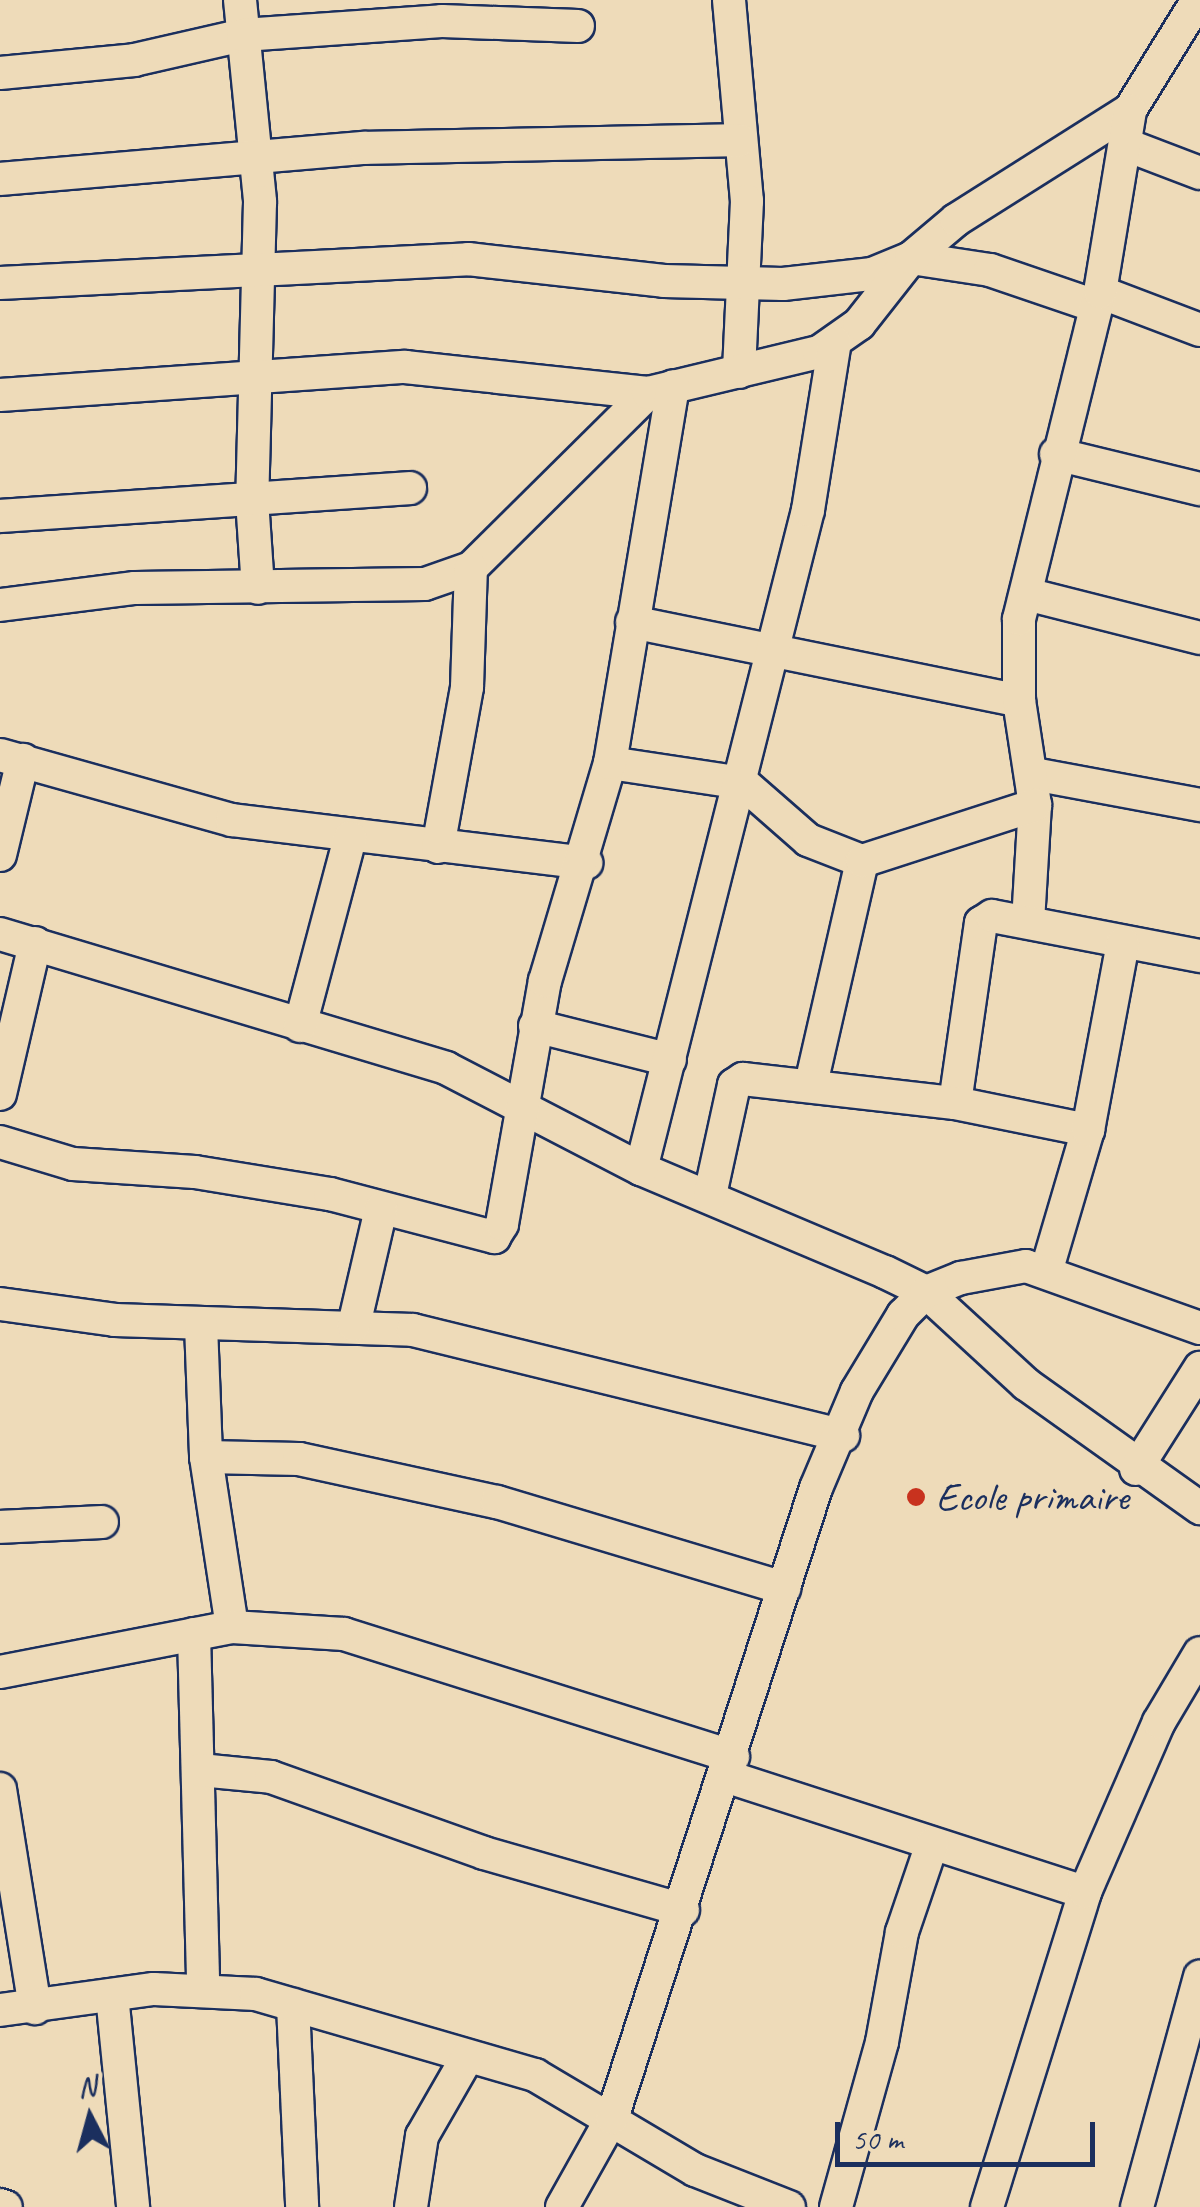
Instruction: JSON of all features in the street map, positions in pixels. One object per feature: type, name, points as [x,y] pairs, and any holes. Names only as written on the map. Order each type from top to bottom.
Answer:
[{"type":"street","points":[[240,0],[258,154],[260,270],[252,500],[258,588]]},
{"type":"street","points":[[729,0],[747,201],[739,372]]},
{"type":"street","points":[[0,73],[134,60],[243,35],[515,13],[578,26]]},
{"type":"street","points":[[0,395],[405,367],[660,389],[739,372],[835,342],[912,258],[956,220],[1130,110],[1194,17]]},
{"type":"street","points":[[1028,922],[1034,790],[1019,702],[1026,594],[1056,454],[1097,299],[1129,146],[1130,110]]},
{"type":"street","points":[[0,178],[258,154],[740,140]]},
{"type":"street","points":[[1129,146],[1200,174]]},
{"type":"street","points":[[0,283],[501,260],[742,284],[872,274],[912,258],[990,270],[1200,330]]},
{"type":"street","points":[[641,1169],[743,783],[808,510],[835,342]]},
{"type":"street","points":[[0,606],[135,588],[425,584],[471,568],[660,389]]},
{"type":"street","points":[[0,1142],[74,1164],[195,1172],[381,1209],[494,1237],[502,1224],[535,1026],[586,864],[610,763],[632,622],[660,389]]},
{"type":"street","points":[[1056,454],[1200,489]]},
{"type":"street","points":[[0,516],[410,488]]},
{"type":"street","points":[[438,846],[467,687],[471,568]]},
{"type":"street","points":[[1026,594],[1200,638]]},
{"type":"street","points":[[632,622],[771,654],[1019,702]]},
{"type":"street","points":[[0,855],[12,757],[232,820],[350,838],[586,864]]},
{"type":"street","points":[[610,763],[743,783],[808,840],[862,861],[1034,790],[1200,805]]},
{"type":"street","points":[[300,1026],[350,838]]},
{"type":"street","points":[[811,1084],[862,861]]},
{"type":"street","points":[[955,1104],[981,923],[992,916],[1200,956]]},
{"type":"street","points":[[0,934],[446,1068],[641,1169],[710,1194],[926,1292],[1136,1469],[1200,1508]]},
{"type":"street","points":[[0,1094],[35,943]]},
{"type":"street","points":[[1047,1269],[1088,1130],[1123,943]]},
{"type":"street","points":[[535,1026],[670,1060]]},
{"type":"street","points":[[710,1194],[734,1086],[743,1079],[955,1104],[1088,1130]]},
{"type":"street","points":[[354,1325],[381,1209]]},
{"type":"street","points":[[562,2207],[612,2118],[730,1767],[816,1488],[843,1436],[857,1391],[926,1292],[1000,1270],[1047,1269],[1200,1328]]},
{"type":"street","points":[[0,1304],[201,1325],[354,1325],[463,1339],[843,1436]]},
{"type":"street","points":[[201,1325],[206,1457],[232,1627]]},
{"type":"street","points":[[1136,1469],[1200,1368]]},
{"type":"street","points":[[206,1457],[299,1459],[498,1502],[784,1588]]},
{"type":"street","points":[[0,1527],[102,1522]]},
{"type":"street","points":[[0,1672],[232,1627],[344,1634],[730,1767],[932,1844],[1085,1892]]},
{"type":"street","points":[[194,1634],[203,1987]]},
{"type":"street","points":[[987,2207],[1085,1892],[1194,1674]]},
{"type":"street","points":[[200,1770],[270,1778],[484,1853],[683,1910]]},
{"type":"street","points":[[0,1789],[35,2008]]},
{"type":"street","points":[[836,2207],[882,2042],[902,1932],[932,1844]]},
{"type":"street","points":[[1137,2207],[1186,2089],[1200,1976]]},
{"type":"street","points":[[0,2010],[203,1987],[293,2004],[571,2091],[695,2170],[789,2207]]},
{"type":"street","points":[[112,1995],[133,2207]]},
{"type":"street","points":[[293,2004],[302,2207]]},
{"type":"street","points":[[411,2207],[422,2136],[468,2056]]},
{"type":"place","name":"Ecole primaire","points":[[916,1497]]}]
